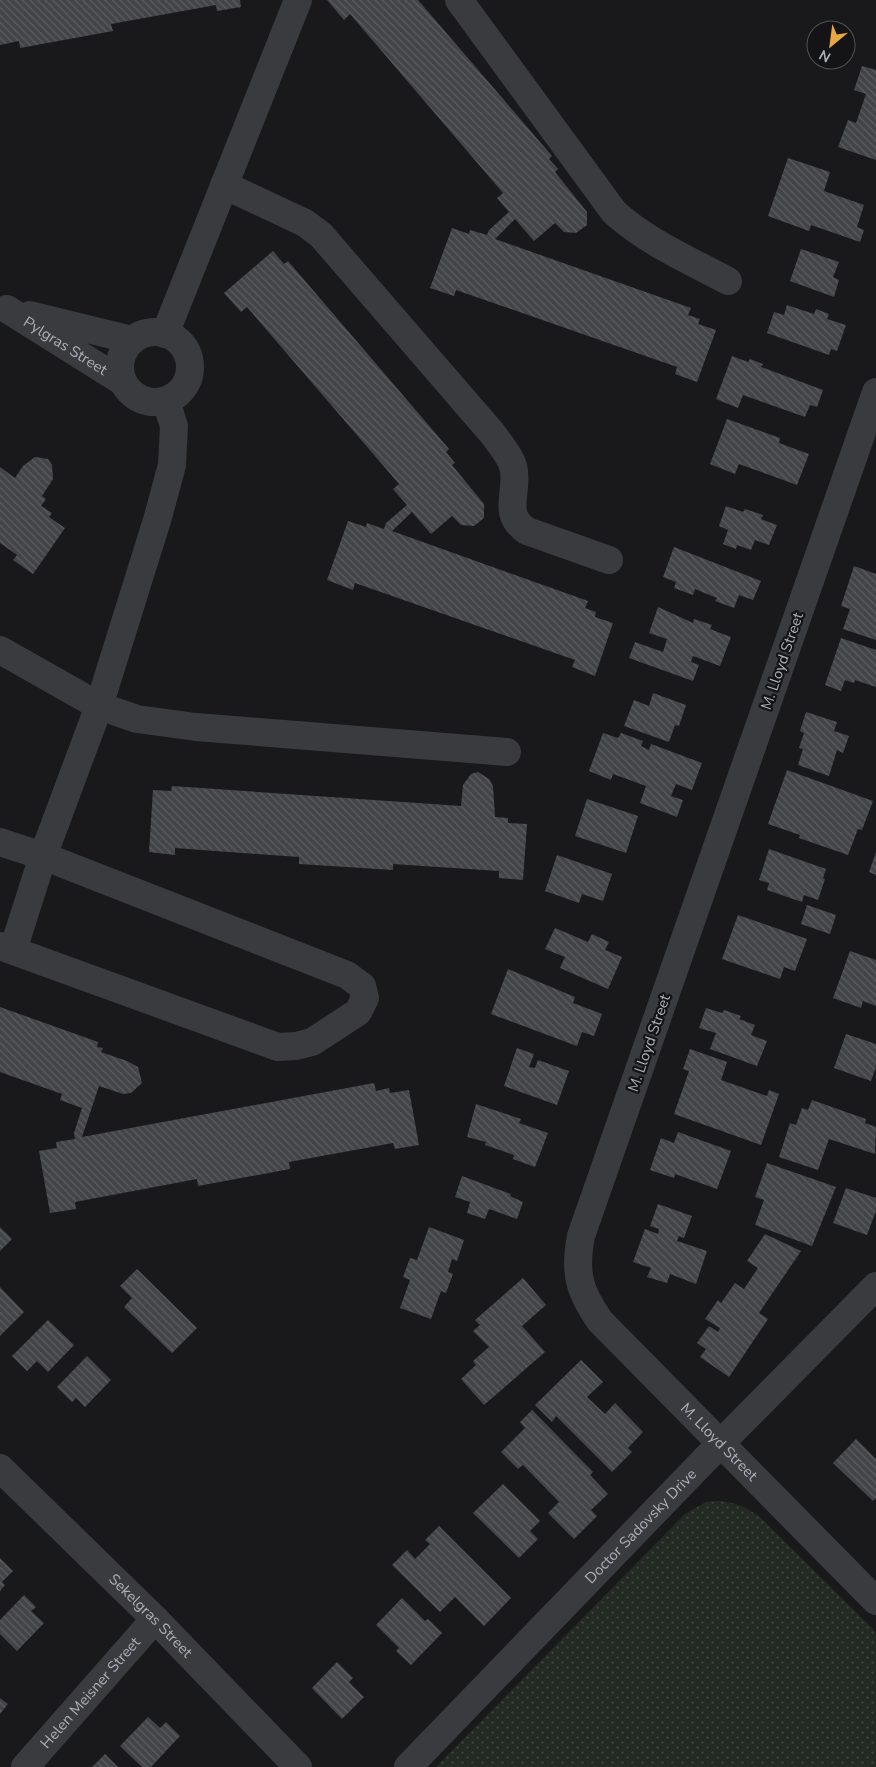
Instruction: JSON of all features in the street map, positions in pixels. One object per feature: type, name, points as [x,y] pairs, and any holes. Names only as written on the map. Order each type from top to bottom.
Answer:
[{"type":"street","points":[[165,334],[298,0]]},
{"type":"street","points":[[459,0],[614,212],[629,226],[650,239],[728,281]]},
{"type":"street","points":[[224,184],[305,223],[320,235],[492,433],[512,463],[515,476],[512,510],[517,524],[527,531],[609,560]]},
{"type":"street","name":"Pylgras Street","points":[[3,308],[132,340]]},
{"type":"street","name":"Pylgras Street","points":[[3,308],[123,382]]},
{"type":"street","points":[[148,333],[165,334],[183,346],[188,356],[190,367],[184,388],[166,401],[156,402],[136,397],[123,382],[120,371],[120,360],[124,349],[132,340],[148,333]]},
{"type":"street","name":"M. Lloyd Street","points":[[876,392],[581,1236],[577,1256],[578,1278],[585,1299],[600,1321],[876,1601]]},
{"type":"street","points":[[0,842],[43,856],[347,975],[362,986],[365,998],[358,1012],[312,1042],[296,1046],[278,1047],[6,948],[43,856],[99,706],[172,465],[174,426],[166,401]]},
{"type":"street","points":[[0,650],[99,706],[137,719],[196,727],[507,752]]},
{"type":"street","name":"Doctor Sadovsky Drive","points":[[408,1767],[721,1443],[876,1286]]},
{"type":"street","name":"Sekelgras Street","points":[[0,1468],[154,1619],[298,1767]]},
{"type":"street","name":"Helen Meisner Street","points":[[25,1767],[154,1619]]},
{"type":"shaded area","points":[[718,1501],[740,1506],[760,1517],[876,1632],[876,1767],[436,1767],[685,1514],[706,1502]]},
{"type":"building","points":[[0,0],[240,0],[241,7],[217,11],[216,5],[111,24],[113,31],[20,48],[19,41],[0,45]]},
{"type":"building","points":[[327,0],[418,0],[552,156],[549,159],[558,169],[555,172],[587,212],[587,225],[576,233],[564,232],[555,223],[534,241],[515,219],[495,239],[691,308],[688,315],[700,319],[698,324],[716,330],[697,382],[675,374],[677,367],[456,290],[454,296],[430,288],[452,228],[469,234],[470,230],[487,235],[489,230],[509,212],[497,198],[503,193],[350,14],[344,20]]},
{"type":"building","points":[[862,66],[876,70],[876,160],[838,147],[848,120],[856,123],[866,94],[854,90]]},
{"type":"building","points":[[788,158],[830,172],[824,191],[864,205],[857,227],[864,230],[860,242],[811,225],[809,231],[768,216]]},
{"type":"building","points":[[801,249],[839,262],[833,277],[839,280],[834,297],[790,281]]},
{"type":"building","points":[[273,251],[284,264],[288,261],[449,449],[446,452],[455,463],[452,465],[484,504],[484,518],[474,526],[461,525],[452,516],[431,534],[412,512],[392,531],[588,601],[585,608],[596,612],[595,617],[613,623],[595,676],[572,667],[575,660],[355,583],[353,590],[327,580],[348,521],[366,527],[367,523],[384,529],[386,523],[407,505],[393,489],[399,484],[247,307],[241,312],[224,293]]},
{"type":"building","points":[[787,305],[814,314],[816,309],[829,314],[827,319],[846,325],[837,351],[831,349],[829,355],[767,333],[774,312],[784,315]]},
{"type":"building","points":[[732,356],[748,362],[750,359],[763,364],[761,367],[823,390],[817,407],[810,405],[805,417],[743,395],[738,408],[716,399]]},
{"type":"building","points":[[727,419],[780,438],[779,443],[809,454],[797,485],[739,464],[735,474],[710,464]]},
{"type":"building","points":[[35,457],[48,459],[52,465],[53,479],[42,496],[46,499],[41,506],[52,513],[49,517],[65,528],[33,574],[13,560],[17,555],[0,543],[0,467],[15,478],[23,466]]},
{"type":"building","points":[[726,506],[743,512],[745,509],[763,515],[761,519],[777,525],[769,545],[755,540],[751,550],[737,545],[736,549],[723,544],[728,530],[719,526]]},
{"type":"building","points":[[674,547],[761,581],[753,600],[739,595],[734,608],[715,601],[717,598],[695,589],[693,595],[674,588],[676,582],[663,577]]},
{"type":"building","points":[[854,566],[876,574],[876,640],[843,629],[850,609],[841,606]]},
{"type":"building","points":[[658,607],[693,623],[694,619],[712,625],[710,629],[731,637],[720,666],[693,656],[691,662],[699,665],[693,681],[629,658],[635,642],[663,652],[667,639],[649,633]]},
{"type":"building","points":[[841,638],[876,650],[876,687],[855,680],[854,683],[845,680],[841,691],[825,685]]},
{"type":"building","points":[[653,693],[686,705],[679,726],[675,725],[669,742],[624,726],[634,700],[649,706]]},
{"type":"building","points":[[806,712],[837,722],[834,731],[849,736],[843,753],[837,750],[829,776],[798,765],[803,749],[799,748],[804,733],[800,731]]},
{"type":"building","points":[[603,733],[618,738],[621,733],[643,741],[641,746],[649,750],[651,744],[702,763],[692,790],[676,784],[671,796],[683,800],[677,817],[640,803],[646,786],[613,774],[611,780],[589,771]]},
{"type":"building","points":[[787,770],[873,801],[862,830],[858,829],[848,855],[799,838],[800,835],[768,824]]},
{"type":"building","points":[[478,772],[489,779],[493,786],[495,817],[508,818],[508,823],[527,824],[523,880],[499,878],[499,871],[393,864],[393,870],[299,864],[299,857],[175,848],[175,855],[149,852],[153,790],[171,791],[172,786],[461,806],[463,785],[471,774]]},
{"type":"building","points":[[587,799],[638,816],[626,853],[575,836]]},
{"type":"building","points":[[769,849],[826,869],[823,878],[825,879],[818,900],[804,895],[802,902],[767,890],[769,883],[759,880]]},
{"type":"building","points":[[876,852],[876,875],[869,872]]},
{"type":"building","points":[[557,855],[612,874],[603,901],[582,894],[579,903],[545,891]]},
{"type":"building","points":[[807,905],[836,915],[830,934],[801,924]]},
{"type":"building","points":[[738,915],[807,939],[795,971],[784,967],[780,979],[722,959]]},
{"type":"building","points":[[555,928],[588,942],[592,934],[609,942],[605,950],[622,957],[608,989],[560,968],[565,957],[545,949]]},
{"type":"building","points":[[850,951],[876,960],[876,1006],[863,1001],[861,1008],[833,998]]},
{"type":"building","points":[[508,969],[575,997],[573,1003],[602,1014],[594,1036],[582,1032],[577,1046],[491,1014]]},
{"type":"building","points":[[0,1007],[98,1042],[97,1047],[103,1048],[101,1052],[138,1067],[142,1083],[131,1093],[123,1094],[99,1086],[82,1137],[374,1083],[376,1091],[389,1088],[390,1093],[409,1090],[419,1145],[395,1149],[393,1143],[289,1162],[290,1169],[198,1186],[197,1179],[75,1202],[76,1209],[50,1213],[39,1151],[57,1148],[56,1142],[75,1139],[74,1133],[82,1108],[60,1100],[62,1094],[0,1072]]},
{"type":"building","points":[[706,1008],[722,1013],[724,1010],[741,1016],[739,1019],[755,1025],[751,1035],[767,1041],[757,1066],[710,1049],[716,1033],[699,1028]]},
{"type":"building","points":[[846,1034],[876,1044],[876,1067],[871,1081],[834,1068]]},
{"type":"building","points":[[517,1048],[534,1054],[529,1067],[535,1068],[538,1060],[569,1071],[557,1105],[504,1086]]},
{"type":"building","points":[[690,1049],[727,1062],[721,1080],[767,1096],[769,1090],[779,1094],[761,1145],[674,1114],[689,1071],[683,1069]]},
{"type":"building","points":[[812,1100],[866,1119],[865,1123],[876,1127],[875,1154],[829,1139],[818,1170],[779,1157],[790,1123],[796,1125],[802,1108],[808,1110]]},
{"type":"building","points":[[476,1104],[521,1119],[519,1123],[548,1133],[535,1167],[513,1159],[514,1155],[485,1145],[486,1142],[467,1137]]},
{"type":"building","points":[[678,1132],[731,1151],[717,1189],[675,1174],[674,1178],[650,1170],[661,1138],[674,1143]]},
{"type":"building","points":[[767,1163],[836,1187],[812,1246],[755,1225],[764,1200],[755,1197]]},
{"type":"building","points":[[462,1176],[511,1194],[510,1196],[523,1202],[517,1219],[489,1209],[485,1219],[467,1213],[470,1202],[455,1197]]},
{"type":"building","points":[[846,1188],[876,1198],[876,1211],[867,1235],[833,1223]]},
{"type":"building","points":[[658,1204],[692,1216],[684,1238],[679,1236],[677,1241],[707,1251],[696,1284],[670,1274],[667,1283],[647,1277],[651,1268],[633,1262],[645,1229],[658,1234],[659,1229],[650,1226]]},
{"type":"building","points":[[0,1227],[12,1239],[0,1251]]},
{"type":"building","points":[[429,1227],[464,1240],[457,1261],[452,1259],[448,1272],[453,1274],[446,1293],[441,1291],[431,1319],[400,1308],[410,1280],[403,1277],[410,1258],[417,1260]]},
{"type":"building","points":[[765,1234],[801,1251],[759,1313],[768,1319],[729,1377],[700,1357],[706,1349],[697,1343],[709,1326],[718,1332],[720,1328],[705,1319],[718,1300],[721,1303],[735,1283],[744,1289],[758,1268],[747,1261]]},
{"type":"building","points":[[137,1269],[197,1328],[172,1353],[124,1307],[132,1298],[120,1286]]},
{"type":"building","points":[[523,1278],[546,1305],[522,1326],[545,1352],[484,1405],[461,1379],[476,1365],[473,1361],[489,1347],[473,1331],[480,1325],[475,1320]]},
{"type":"building","points":[[0,1287],[24,1312],[0,1336]]},
{"type":"building","points":[[48,1320],[74,1345],[48,1372],[37,1361],[27,1371],[12,1356]]},
{"type":"building","points":[[87,1356],[111,1380],[85,1407],[76,1398],[72,1402],[57,1387]]},
{"type":"building","points":[[581,1360],[603,1382],[587,1397],[605,1414],[615,1403],[643,1432],[628,1448],[632,1452],[612,1472],[556,1416],[552,1422],[535,1405]]},
{"type":"building","points":[[532,1410],[593,1472],[590,1475],[608,1494],[591,1510],[597,1516],[574,1539],[548,1513],[559,1502],[523,1465],[518,1469],[501,1452],[525,1428],[520,1422]]},
{"type":"building","points":[[856,1439],[876,1459],[876,1498],[873,1501],[833,1463]]},
{"type":"building","points":[[503,1484],[540,1521],[530,1531],[538,1539],[519,1558],[473,1513]]},
{"type":"building","points":[[439,1526],[511,1598],[484,1626],[455,1597],[440,1612],[392,1565],[407,1550],[415,1559],[430,1544],[425,1540]]},
{"type":"building","points":[[0,1558],[13,1571],[2,1582],[5,1585],[0,1591]]},
{"type":"building","points":[[24,1595],[36,1607],[31,1611],[44,1623],[17,1651],[0,1634],[0,1620]]},
{"type":"building","points":[[402,1598],[425,1621],[428,1619],[442,1633],[411,1665],[396,1651],[399,1648],[376,1625]]},
{"type":"building","points":[[337,1662],[353,1678],[349,1682],[364,1697],[342,1719],[312,1688]]},
{"type":"building","points":[[0,1698],[8,1704],[0,1714]]},
{"type":"building","points":[[148,1717],[160,1728],[166,1722],[180,1736],[151,1767],[142,1767],[120,1746]]},
{"type":"building","points":[[105,1754],[118,1767],[92,1767]]}]
